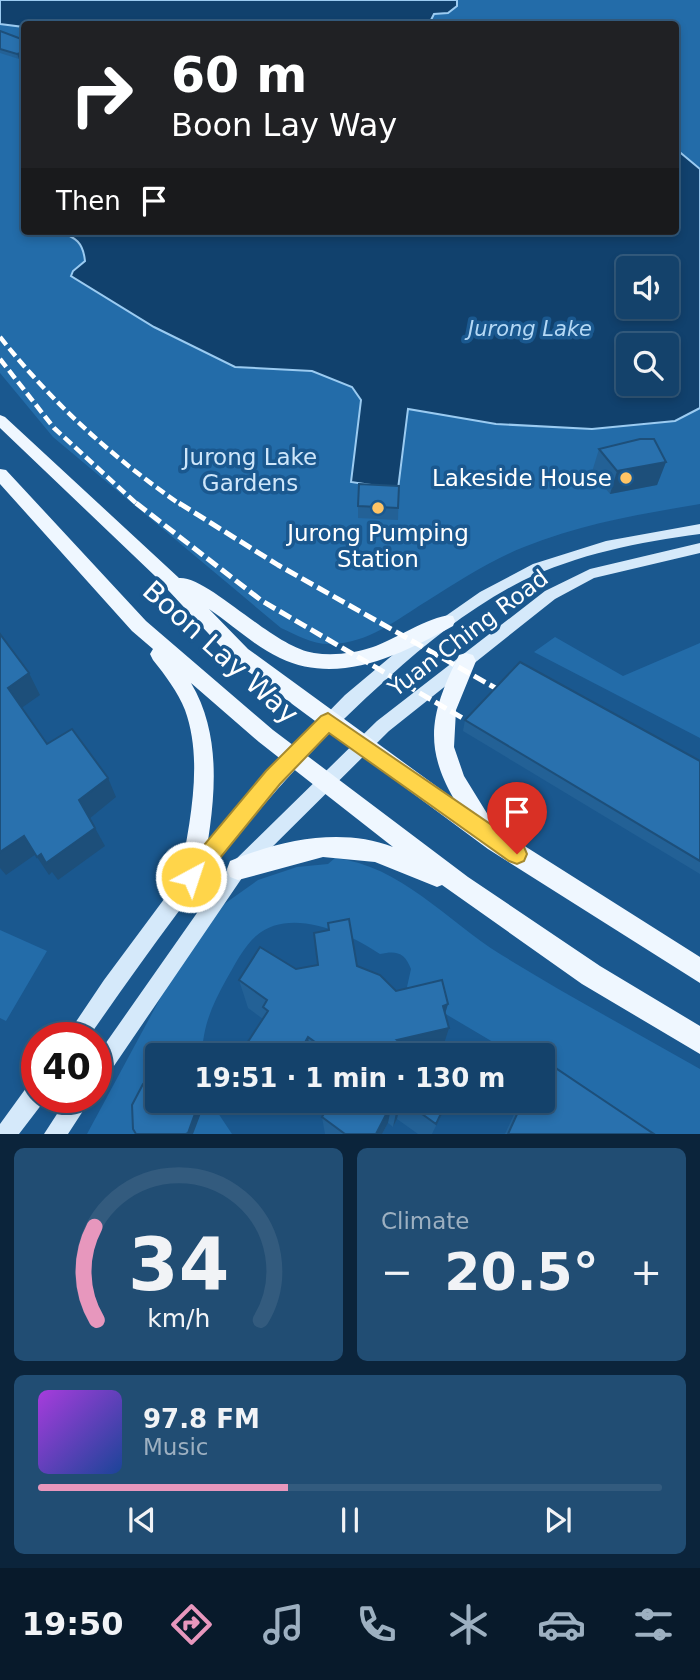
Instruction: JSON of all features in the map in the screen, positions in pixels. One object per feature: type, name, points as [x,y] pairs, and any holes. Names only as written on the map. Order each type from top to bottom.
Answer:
[{"type":"main road","name":"Boon Lay Way","points":[[0,420],[88,506],[161,571],[242,655],[328,721],[496,841],[700,971]]},
{"type":"main road","name":"Boon Lay Way","points":[[0,474],[139,626],[293,758],[460,885],[591,975],[700,1041]]},
{"type":"main road","points":[[161,571],[268,642],[293,656],[322,663],[345,662],[371,655],[408,642],[446,621]]},
{"type":"main road","points":[[139,626],[184,689],[198,720],[204,798],[191,877]]},
{"type":"main road","points":[[466,661],[449,695],[442,724],[441,743],[458,787],[496,841]]},
{"type":"main road","points":[[238,869],[323,846],[375,851],[460,885]]},
{"type":"street","name":"Yuan Ching Road","points":[[87,1022],[191,877],[293,758],[347,701],[446,621],[483,595],[519,577],[575,555],[654,534],[700,528]]},
{"type":"street","name":"Yuan Ching Road","points":[[112,1051],[238,869],[383,726],[550,596],[590,573],[700,548]]},
{"type":"street","points":[[6,1134],[21,1113]]},
{"type":"street","points":[[55,1134],[69,1113]]},
{"type":"green space","points":[[457,0],[700,0],[700,169],[679,152],[679,21],[430,21],[434,13]]},
{"type":"green space","name":"Jurong Lake Gardens","points":[[0,24],[21,27],[21,235],[71,237],[78,242],[85,261],[73,271],[71,277],[154,327],[235,367],[312,371],[352,387],[361,400],[352,482],[398,488],[408,408],[496,424],[592,429],[675,421],[700,408],[700,504],[633,516],[545,539],[474,572],[370,635],[345,643],[318,643],[281,628],[53,437],[0,373]]},
{"type":"green space","points":[[555,637],[623,676],[700,643],[700,738],[534,652]]},
{"type":"green space","points":[[335,858],[359,863],[402,883],[500,954],[700,1069],[700,1134],[654,1134],[555,1066],[555,1043],[493,1043],[422,1000],[407,987],[411,969],[400,954],[380,954],[353,938],[319,926],[285,923],[270,927],[247,945],[221,989],[206,1025],[203,1043],[145,1043],[145,1113],[218,1113],[232,1134],[87,1134],[98,1113],[112,1113],[112,1088],[203,919],[258,880],[297,867],[328,864]]},
{"type":"green space","points":[[0,930],[47,951],[6,1021],[0,1018]]},
{"type":"water","points":[[0,0],[457,0],[457,6],[448,13],[434,14],[430,21],[21,21],[21,27],[0,24]]},
{"type":"water","name":"Jurong Lake","points":[[679,152],[700,169],[700,408],[675,421],[592,429],[496,424],[408,409],[398,489],[351,482],[361,400],[352,387],[312,371],[235,367],[154,327],[71,276],[85,261],[78,242],[68,235],[679,235]]},
{"type":"building","points":[[0,31],[21,39],[21,53],[0,49]]},
{"type":"building","points":[[640,439],[654,439],[666,462],[617,471],[599,449]]},
{"type":"building","points":[[359,484],[399,486],[398,508],[358,506]]},
{"type":"building","points":[[0,634],[29,673],[8,688],[47,744],[72,729],[108,778],[79,800],[95,828],[46,863],[41,854],[37,857],[24,836],[0,852]]},
{"type":"building","points":[[520,662],[700,761],[700,861],[465,720]]},
{"type":"building","points":[[349,919],[357,966],[380,975],[396,991],[442,980],[448,1004],[443,1006],[449,1028],[397,1040],[401,1043],[316,1043],[308,1037],[305,1043],[247,1043],[268,1011],[263,1007],[267,1000],[239,980],[260,947],[296,969],[318,965],[314,933],[329,930],[328,923]]},
{"type":"building","points":[[555,1068],[654,1134],[508,1134],[518,1113],[555,1113]]},
{"type":"building","points":[[145,1083],[145,1113],[195,1113],[188,1133],[136,1134],[133,1129],[132,1105]]},
{"type":"building","points":[[324,1113],[387,1113],[376,1134],[345,1134],[322,1117]]},
{"type":"building","points":[[421,1113],[441,1113],[436,1124]]},
{"type":"railway","points":[[0,337],[62,407],[131,468],[181,505]]},
{"type":"railway","points":[[0,359],[54,428],[138,505]]},
{"type":"railway","points":[[136,503],[262,601],[483,730]]},
{"type":"railway","points":[[179,503],[278,565],[513,698]]},
{"type":"place","name":"Lakeside House","points":[[626,478]]},
{"type":"place","name":"Jurong Pumping Station","points":[[378,508]]},
{"type":"route","points":[[191,877],[273,778],[328,721],[517,854]]}]
